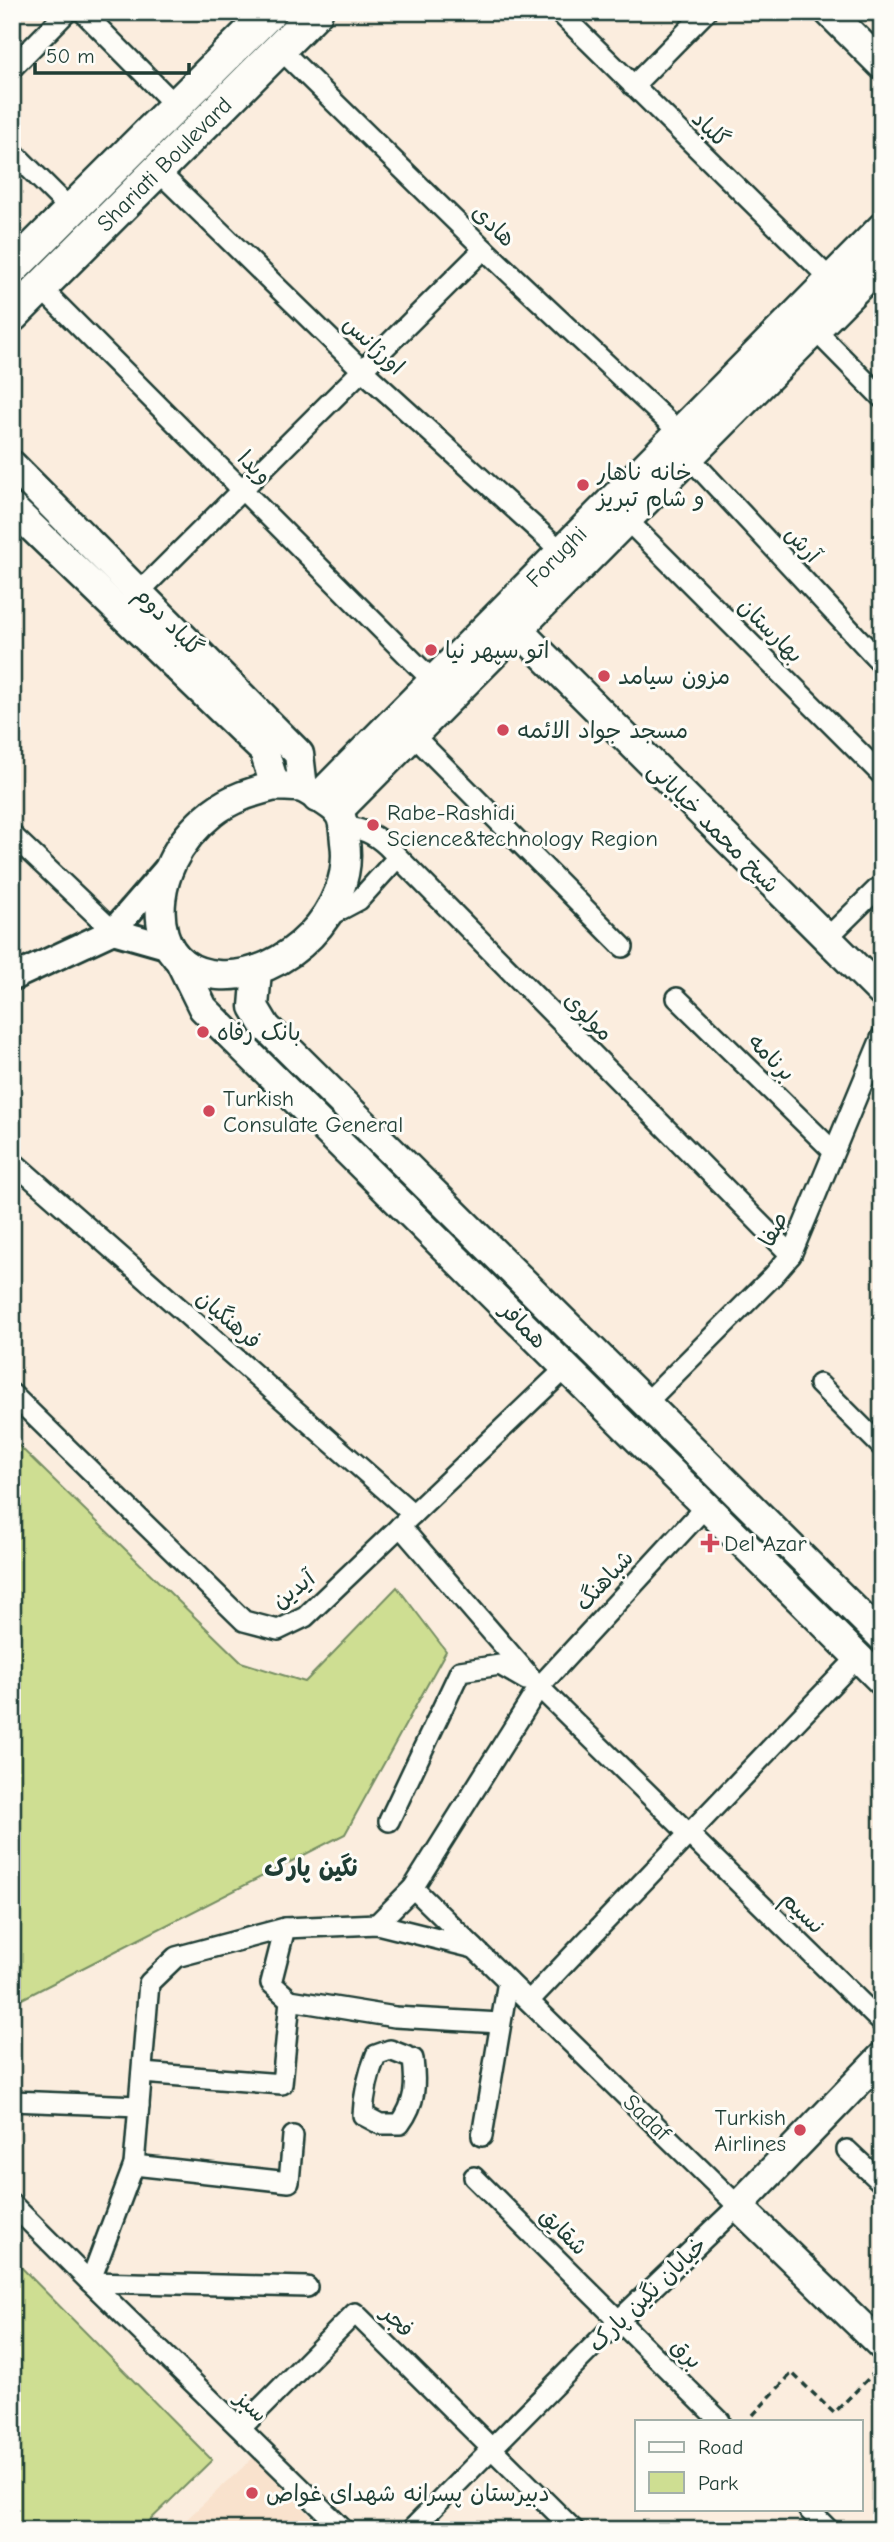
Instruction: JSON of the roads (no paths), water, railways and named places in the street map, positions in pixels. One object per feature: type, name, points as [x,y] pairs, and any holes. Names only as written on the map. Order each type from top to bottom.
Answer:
[{"type":"main road","name":"Shariati Boulevard","points":[[12,269],[270,12]]},
{"type":"main road","name":"Shariati Boulevard","points":[[12,316],[317,12]]},
{"type":"main road","points":[[828,12],[882,65]]},
{"type":"main road","points":[[246,35],[274,53]]},
{"type":"main road","name":"Forughi","points":[[315,802],[413,735],[626,520],[684,444],[830,279],[882,227]]},
{"type":"main road","name":"Forughi","points":[[315,802],[561,551],[815,330],[882,263]]},
{"type":"main road","name":"گلباد دوم","points":[[12,465],[299,754],[315,802]]},
{"type":"main road","points":[[12,507],[32,485]]},
{"type":"main road","name":"گلباد دوم","points":[[12,507],[315,802]]},
{"type":"main road","name":"شیخ محمد خیابانی","points":[[517,630],[882,993]]},
{"type":"main road","points":[[250,792],[315,802],[347,853],[335,900],[324,919],[296,949],[257,970],[232,976],[204,974],[173,953],[160,910],[172,862],[183,844],[211,814],[250,792]]},
{"type":"main road","name":"همافر","points":[[173,953],[203,1008],[882,1681]]},
{"type":"main road","name":"همافر","points":[[257,970],[254,1007],[266,1027],[881,1636]]},
{"type":"main road","points":[[347,1150],[368,1129]]},
{"type":"main road","points":[[859,1657],[881,1636]]},
{"type":"main road","name":"خیابان نگین پارک","points":[[738,2206],[882,2057]]},
{"type":"main road","name":"Sadaf","points":[[738,2206],[882,2346]]},
{"type":"street","points":[[12,68],[67,12]]},
{"type":"street","points":[[83,12],[176,106]]},
{"type":"street","name":"گلباد","points":[[559,12],[830,279]]},
{"type":"street","points":[[633,86],[706,12]]},
{"type":"street","name":"هادی","points":[[274,53],[484,249],[684,444]]},
{"type":"street","points":[[12,151],[71,210]]},
{"type":"street","name":"اورژانس","points":[[157,170],[362,370],[561,551]]},
{"type":"street","points":[[118,612],[484,249]]},
{"type":"street","name":"ویدا","points":[[41,288],[433,681]]},
{"type":"street","points":[[815,330],[882,398]]},
{"type":"street","name":"آرش","points":[[684,444],[882,664]]},
{"type":"street","name":"بهارستان","points":[[626,520],[882,775]]},
{"type":"street","points":[[413,735],[622,947]]},
{"type":"street","name":"مولوی","points":[[315,802],[375,835],[791,1255]]},
{"type":"street","points":[[12,835],[113,931],[173,953]]},
{"type":"street","points":[[324,919],[359,900],[397,858]]},
{"type":"street","points":[[12,978],[113,931],[172,862]]},
{"type":"street","points":[[826,939],[882,884]]},
{"type":"street","name":"برنامه","points":[[677,998],[833,1151]]},
{"type":"street","name":"صفا","points":[[646,1403],[791,1255],[882,1036]]},
{"type":"street","name":"فرهنگیان","points":[[12,1161],[407,1520],[539,1687]]},
{"type":"street","name":"آیدین","points":[[12,1394],[244,1621],[278,1630],[305,1617],[566,1367]]},
{"type":"street","points":[[819,1384],[882,1447]]},
{"type":"street","name":"شباهنگ","points":[[377,1924],[413,1888],[539,1687],[706,1506]]},
{"type":"street","points":[[529,2001],[859,1657]]},
{"type":"street","points":[[389,1821],[460,1671],[500,1665],[539,1687]]},
{"type":"street","name":"نسیم","points":[[539,1687],[882,2024]]},
{"type":"street","name":"Sadaf","points":[[413,1888],[738,2206]]},
{"type":"street","points":[[307,2287],[90,2282],[134,2165],[149,1983],[176,1957],[285,1928],[377,1924],[474,1948]]},
{"type":"street","points":[[285,1928],[271,1983],[289,2000],[395,2017],[500,2023]]},
{"type":"street","points":[[482,2136],[508,1981]]},
{"type":"street","points":[[142,2073],[282,2084],[289,2000]]},
{"type":"street","points":[[390,2050],[395,2017]]},
{"type":"street","points":[[12,2101],[139,2106]]},
{"type":"street","points":[[134,2165],[289,2182],[293,2136]]},
{"type":"street","points":[[847,2150],[882,2183]]},
{"type":"street","name":"شقایق","points":[[474,2177],[619,2320]]},
{"type":"street","name":"سبز","points":[[12,2204],[344,2530]]},
{"type":"street","name":"خیابان نگین پارک","points":[[411,2530],[619,2320],[738,2206]]},
{"type":"street","name":"فجر","points":[[241,2428],[355,2313],[491,2449]]},
{"type":"street","name":"برق","points":[[619,2320],[719,2420]]},
{"type":"street","points":[[491,2449],[575,2530]]},
{"type":"street","points":[[809,2510],[829,2530]]},
{"type":"place","name":"خانه ناهار و شام تبریز","points":[[583,485]]},
{"type":"place","name":"اتو سپهر نیا","points":[[431,650]]},
{"type":"place","name":"مزون سیامد","points":[[604,676]]},
{"type":"place","name":"مسجد جواد الائمه","points":[[503,730]]},
{"type":"place","name":"Rabe-Rashidi Science&technology Region","points":[[373,825]]},
{"type":"place","name":"بانک رفاه","points":[[203,1032]]},
{"type":"place","name":"Turkish Consulate General","points":[[209,1111]]},
{"type":"place","name":"Del Azar","points":[[710,1543]]},
{"type":"place","name":"Turkish Airlines","points":[[800,2130]]},
{"type":"place","name":"دبیرستان پسرانه شهدای غواص","points":[[252,2493]]},
{"type":"district","name":"نگین پارک","points":[[311,1868]]}]
